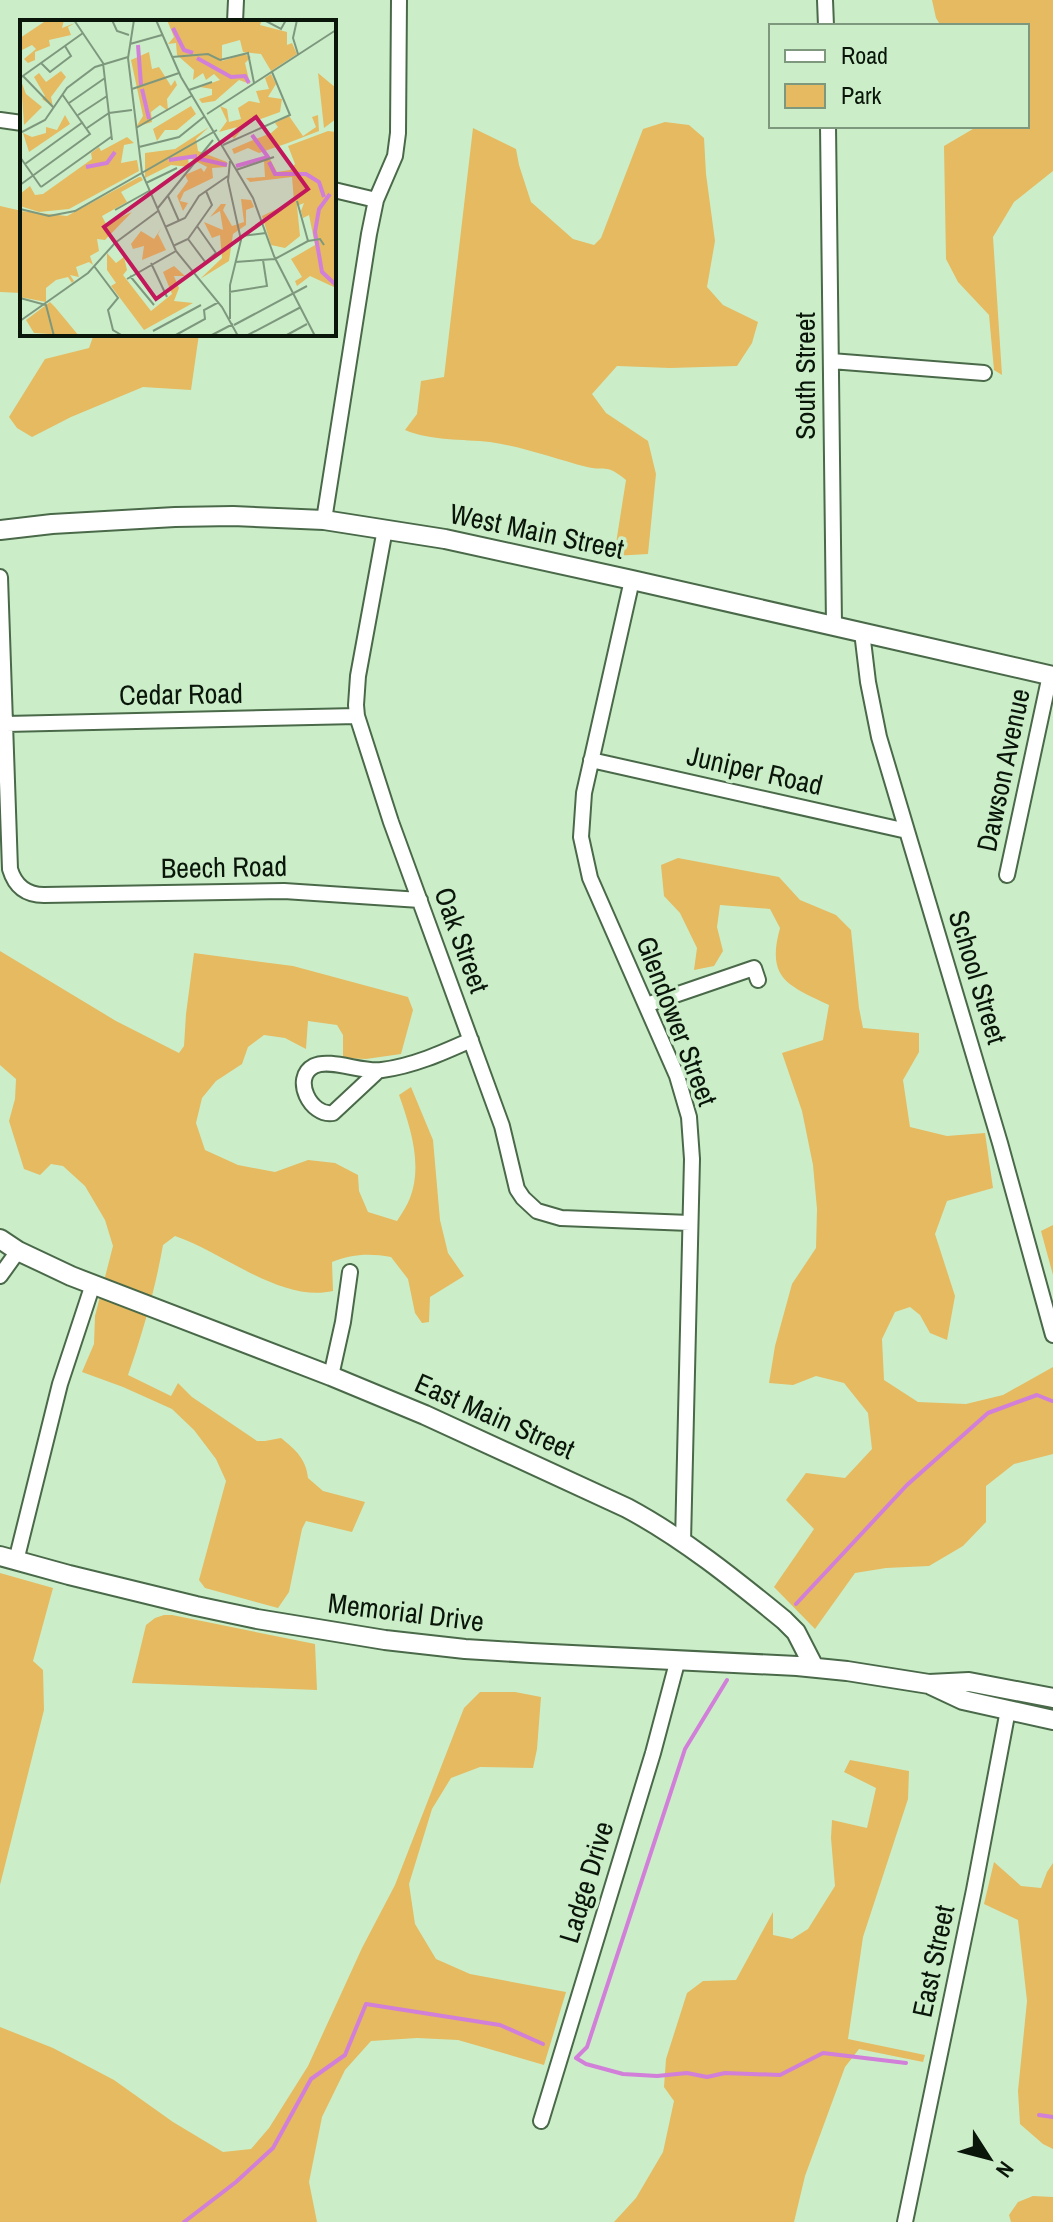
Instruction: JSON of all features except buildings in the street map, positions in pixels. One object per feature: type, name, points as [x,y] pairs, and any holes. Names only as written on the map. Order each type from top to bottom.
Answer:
[{"type":"main road","name":"West Main Street","points":[[0,530],[160,518],[233,516],[324,520],[445,539],[1052,675]]},
{"type":"main road","name":"East Main Street","points":[[0,1239],[18,1251],[93,1284],[425,1415],[654,1522],[769,1608],[796,1632],[814,1667]]},
{"type":"main road","name":"Memorial Drive","points":[[8,1558],[196,1606],[385,1640],[492,1651],[814,1667]]},
{"type":"main road","points":[[814,1667],[929,1684],[969,1682],[1053,1698]]},
{"type":"main road","points":[[929,1684],[963,1700],[1053,1720]]},
{"type":"street","points":[[235,20],[236,0]]},
{"type":"street","points":[[324,520],[369,234],[376,200],[395,156],[398,133],[399,0]]},
{"type":"street","points":[[825,0],[826,24]]},
{"type":"street","points":[[0,120],[20,123]]},
{"type":"street","name":"South Street","points":[[828,128],[834,625]]},
{"type":"street","points":[[336,190],[376,200]]},
{"type":"street","points":[[831,361],[984,373]]},
{"type":"street","name":"Oak Street","points":[[385,529],[358,676],[357,716],[391,822],[502,1126],[517,1189],[530,1206],[547,1216],[690,1223]]},
{"type":"street","points":[[0,577],[6,724]]},
{"type":"street","name":"Glendower Street","points":[[632,580],[591,760],[581,816],[581,837],[590,878],[677,1076],[689,1117],[692,1159],[683,1542]]},
{"type":"street","name":"School Street","points":[[862,632],[873,713],[996,1127],[1053,1335]]},
{"type":"street","name":"Dawson Avenue","points":[[1007,875],[1052,675]]},
{"type":"street","name":"Cedar Road","points":[[6,724],[357,716]]},
{"type":"street","name":"Beech Road","points":[[6,724],[10,869],[15,881],[27,893],[284,891],[420,900]]},
{"type":"street","name":"Juniper Road","points":[[591,760],[907,831]]},
{"type":"street","points":[[646,1005],[754,968],[758,980]]},
{"type":"street","points":[[378,1071],[329,1115],[315,1109],[308,1099],[305,1079],[308,1071],[316,1065],[378,1071],[410,1065],[471,1040]]},
{"type":"street","points":[[0,1276],[18,1251]]},
{"type":"street","points":[[331,1376],[350,1272]]},
{"type":"street","points":[[8,1558],[93,1284]]},
{"type":"street","name":"Ladge Drive","points":[[541,2121],[678,1659]]},
{"type":"street","name":"East Street","points":[[905,2222],[1008,1710]]},
{"type":"green space","points":[[932,0],[1053,0],[1053,171],[1014,202],[993,237],[1002,375],[994,370],[989,315],[958,282],[946,259],[944,146],[975,128],[1029,128],[1029,24],[940,24]]},
{"type":"green space","points":[[665,122],[689,125],[704,138],[715,241],[707,287],[723,305],[758,322],[752,343],[737,366],[617,366],[592,394],[606,413],[648,441],[656,474],[648,554],[614,556],[626,480],[614,472],[503,444],[436,438],[405,430],[417,414],[421,381],[444,377],[473,128],[516,149],[531,202],[573,239],[594,245],[601,238],[643,129]]},
{"type":"green space","points":[[0,206],[20,211],[20,293],[0,292]]},
{"type":"green space","points":[[93,336],[199,336],[191,390],[143,387],[32,437],[17,428],[9,417],[45,359],[89,348]]},
{"type":"green space","points":[[678,858],[779,877],[800,900],[836,915],[851,930],[863,1028],[919,1033],[919,1052],[903,1080],[910,1127],[947,1136],[985,1133],[993,1188],[947,1201],[935,1234],[955,1296],[947,1340],[930,1333],[920,1315],[910,1307],[895,1312],[882,1339],[884,1380],[918,1402],[966,1404],[1003,1395],[1053,1367],[1053,1454],[1014,1464],[986,1486],[986,1522],[963,1546],[929,1566],[855,1573],[815,1629],[774,1587],[814,1529],[786,1500],[806,1473],[845,1478],[872,1449],[868,1413],[844,1383],[816,1376],[793,1385],[769,1383],[775,1346],[792,1284],[816,1248],[817,1209],[813,1165],[802,1111],[782,1053],[823,1040],[829,1005],[792,985],[779,970],[776,945],[780,928],[770,909],[720,905],[717,927],[723,951],[714,966],[694,970],[697,948],[680,913],[664,896],[661,865]]},
{"type":"green space","points":[[0,951],[116,1021],[179,1053],[184,1046],[194,953],[293,966],[408,997],[413,1010],[401,1054],[366,1059],[343,1058],[343,1035],[337,1025],[308,1021],[306,1049],[285,1038],[264,1035],[248,1047],[242,1064],[216,1081],[202,1098],[196,1123],[205,1150],[238,1165],[275,1172],[308,1160],[335,1163],[358,1175],[359,1191],[368,1212],[397,1221],[414,1185],[415,1159],[411,1133],[399,1095],[411,1087],[433,1140],[440,1220],[448,1253],[464,1276],[430,1297],[429,1322],[422,1323],[415,1313],[408,1279],[391,1257],[361,1255],[332,1262],[333,1291],[313,1293],[273,1283],[175,1236],[163,1245],[148,1311],[128,1375],[171,1396],[178,1383],[192,1397],[257,1441],[281,1438],[299,1455],[308,1478],[323,1491],[365,1502],[352,1532],[306,1521],[289,1592],[278,1608],[205,1588],[199,1580],[226,1481],[216,1459],[194,1430],[172,1409],[82,1372],[94,1344],[95,1316],[113,1246],[105,1220],[85,1186],[63,1166],[51,1164],[40,1175],[24,1169],[9,1121],[16,1079],[0,1065]]},
{"type":"green space","points":[[1053,1225],[1053,1275],[1041,1231]]},
{"type":"green space","points":[[0,1573],[53,1588],[33,1661],[43,1670],[44,1710],[0,1885]]},
{"type":"green space","points":[[164,1615],[315,1644],[317,1690],[132,1683],[146,1625]]},
{"type":"green space","points":[[480,1692],[515,1692],[541,1697],[533,1768],[480,1767],[451,1778],[432,1809],[409,1884],[415,1924],[436,1959],[470,1974],[566,1992],[544,2065],[458,2040],[417,2038],[371,2041],[345,2070],[322,2117],[309,2182],[317,2222],[0,2222],[0,2027],[53,2048],[114,2080],[173,2122],[223,2152],[251,2149],[269,2128],[308,2066],[362,1948],[395,1885],[464,1708]]},
{"type":"green space","points":[[850,1760],[909,1771],[908,1799],[863,1937],[848,2039],[925,2055],[923,2062],[859,2049],[845,2067],[805,2176],[794,2222],[614,2222],[636,2198],[663,2152],[674,2101],[664,2087],[666,2059],[687,1993],[703,1981],[736,1980],[773,1912],[773,1935],[792,1939],[808,1929],[835,1886],[832,1820],[867,1828],[876,1788],[844,1772]]},
{"type":"green space","points":[[994,1862],[1021,1886],[1041,1888],[1053,1863],[1053,2149],[1020,2124],[1018,2091],[1027,2001],[1018,1920],[984,1904]]},
{"type":"green space","points":[[1033,2196],[1053,2197],[1053,2222],[1011,2222],[1009,2215],[1018,2202]]},
{"type":"waterway","points":[[796,1604],[907,1485],[988,1413],[1037,1395],[1052,1401]]},
{"type":"waterway","points":[[727,1680],[685,1749],[587,2047],[576,2058],[586,2064],[623,2074],[657,2076],[687,2073],[707,2077],[725,2073],[780,2075],[823,2053],[906,2063]]},
{"type":"waterway","points":[[184,2222],[236,2182],[273,2148],[311,2079],[345,2055],[366,2004],[500,2025],[543,2044]]},
{"type":"waterway","points":[[1039,2115],[1053,2117]]}]
